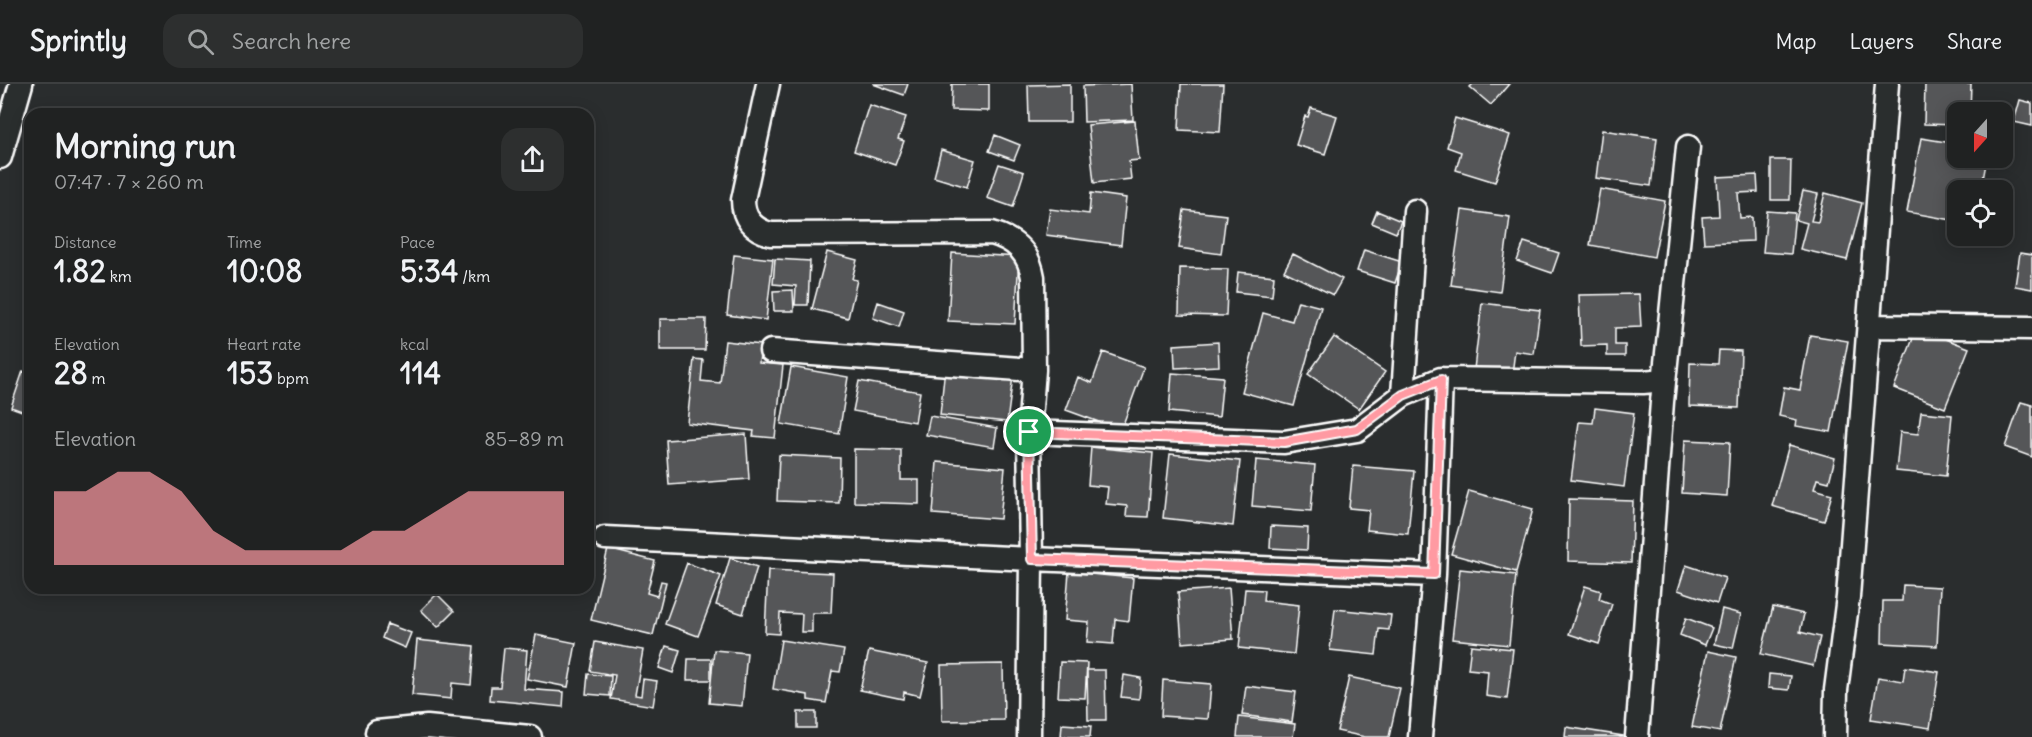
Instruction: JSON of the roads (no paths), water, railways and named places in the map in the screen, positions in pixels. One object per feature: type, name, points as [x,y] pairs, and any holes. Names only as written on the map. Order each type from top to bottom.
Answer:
[{"type":"street","points":[[0,157],[21,84]]},
{"type":"street","points":[[768,84],[743,200],[744,214],[758,230],[771,234],[992,233],[1013,241],[1027,257],[1034,278],[1034,370],[1029,432],[1032,559],[1029,737]]},
{"type":"street","points":[[1835,737],[1836,690],[1848,597],[1887,84]]},
{"type":"street","points":[[1637,737],[1662,402],[1653,381],[1688,147]]},
{"type":"street","points":[[1403,395],[1415,211]]},
{"type":"street","points":[[1870,326],[2032,328]]},
{"type":"street","points":[[771,351],[1034,370]]},
{"type":"street","points":[[1029,432],[1284,442],[1357,429],[1403,395],[1441,380],[1653,381]]},
{"type":"street","points":[[1420,737],[1434,574],[1441,380]]},
{"type":"street","points":[[605,538],[1032,559],[1434,574]]},
{"type":"street","points":[[377,732],[427,727],[530,737]]}]
